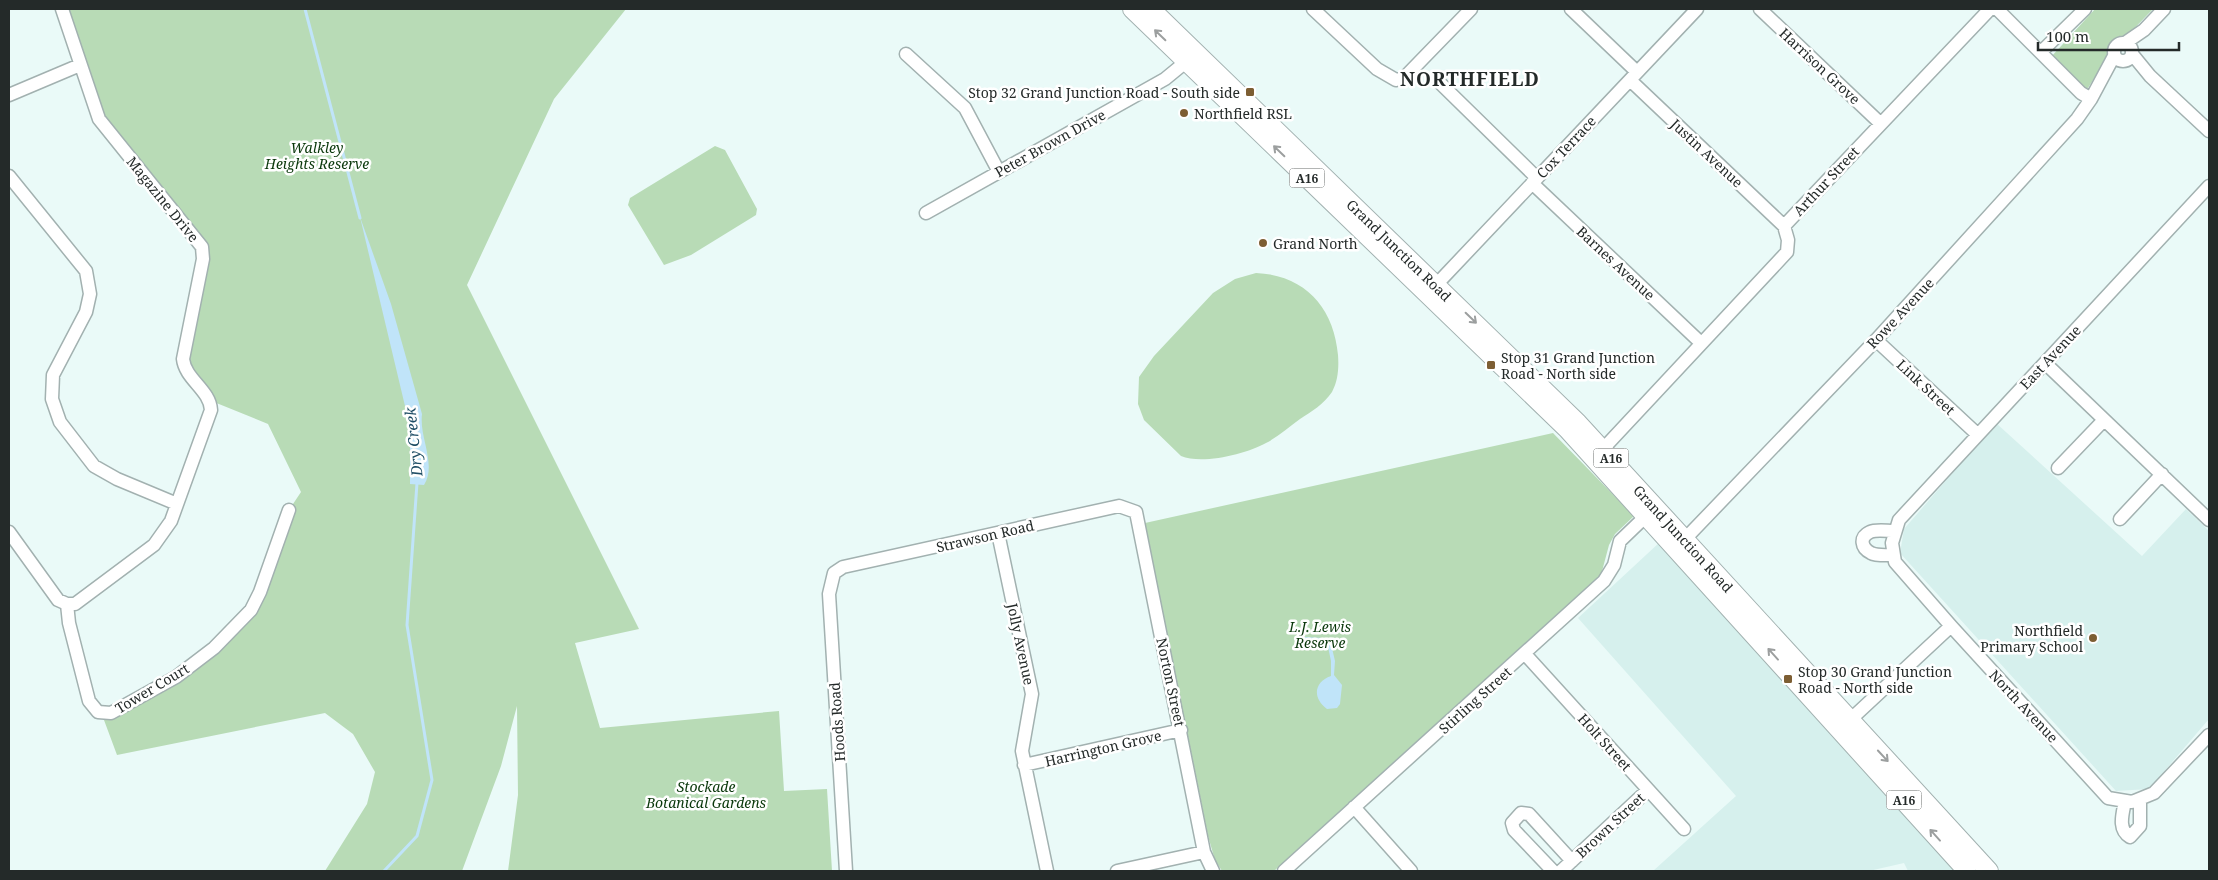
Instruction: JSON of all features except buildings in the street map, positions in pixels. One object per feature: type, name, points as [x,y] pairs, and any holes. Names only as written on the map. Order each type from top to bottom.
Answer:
[{"type":"highway","name":"Grand Junction Road","points":[[1132,9],[1192,57]]},
{"type":"highway","name":"Grand Junction Road","points":[[1151,9],[1192,57],[1431,289],[1603,449],[1651,511],[1685,539],[1734,602]]},
{"type":"highway","name":"Grand Junction Road","points":[[1431,289],[1567,430],[1651,511],[1846,725],[1989,871]]},
{"type":"highway","name":"Grand Junction Road","points":[[1846,725],[1967,871]]},
{"type":"street","name":"Magazine Drive","points":[[62,9],[99,119],[197,239],[203,252],[184,359],[186,368],[209,400],[211,410],[168,527],[154,545],[75,604],[67,604]]},
{"type":"street","points":[[1313,9],[1377,69],[1396,80],[1404,78],[1472,9]]},
{"type":"street","name":"Justin Avenue","points":[[1571,9],[1633,76],[1784,226]]},
{"type":"street","name":"Cox Terrace","points":[[1431,289],[1697,9]]},
{"type":"street","name":"Harrison Grove","points":[[1760,9],[1880,123]]},
{"type":"street","name":"Arthur Street","points":[[1603,449],[1787,252],[1788,240],[1784,226],[1990,9]]},
{"type":"street","points":[[1997,9],[2081,93],[2091,100]]},
{"type":"street","points":[[2041,52],[2086,9]]},
{"type":"street","name":"Rowe Avenue","points":[[1685,539],[1876,340],[2077,120],[2104,78],[2164,9]]},
{"type":"street","points":[[906,54],[965,108],[999,172]]},
{"type":"street","points":[[2125,54],[2209,131]]},
{"type":"street","name":"Peter Brown Drive","points":[[926,213],[1165,79],[1192,57]]},
{"type":"street","points":[[9,95],[80,65]]},
{"type":"street","name":"Barnes Avenue","points":[[1439,82],[1535,180],[1701,343]]},
{"type":"street","points":[[9,176],[86,272],[90,294],[86,312],[53,375],[52,399],[60,422],[94,466],[117,480],[177,504]]},
{"type":"street","name":"East Avenue","points":[[1894,543],[1899,520],[2209,186]]},
{"type":"street","name":"Link Street","points":[[1876,340],[1977,434]]},
{"type":"street","points":[[2045,363],[2209,520]]},
{"type":"street","points":[[2058,468],[2104,420]]},
{"type":"street","points":[[2120,519],[2162,474]]},
{"type":"street","name":"Strawson Road","points":[[834,573],[843,567],[1119,506],[1136,512]]},
{"type":"street","name":"Tower Court","points":[[67,604],[69,623],[89,701],[98,712],[111,713],[176,676],[214,648],[251,610],[260,592],[289,510]]},
{"type":"street","name":"Stirling Street","points":[[1284,871],[1604,581],[1614,565],[1620,541],[1651,511]]},
{"type":"street","name":"Norton Street","points":[[1136,512],[1204,852],[1213,871]]},
{"type":"street","points":[[1871,531],[1894,543],[1872,554],[1864,548],[1862,542],[1864,536],[1871,531]]},
{"type":"street","points":[[9,532],[58,600],[67,604]]},
{"type":"street","name":"Jolly Avenue","points":[[998,533],[1032,694],[1022,739],[1024,765],[1047,871]]},
{"type":"street","name":"North Avenue","points":[[1894,543],[1896,562],[1951,626],[2108,798],[2132,801]]},
{"type":"street","name":"Hoods Road","points":[[834,573],[829,594],[846,871]]},
{"type":"street","points":[[1846,725],[1951,626]]},
{"type":"street","name":"Holt Street","points":[[1525,654],[1684,829]]},
{"type":"street","name":"Harrington Grove","points":[[1024,765],[1181,730]]},
{"type":"street","points":[[2132,801],[2140,826],[2130,837],[2125,834],[2122,827],[2132,801],[2154,793],[2209,735]]},
{"type":"street","name":"Brown Street","points":[[1561,871],[1648,790]]},
{"type":"street","points":[[1354,807],[1411,871]]},
{"type":"street","name":"Brown Street","points":[[1553,871],[1514,830],[1512,823],[1522,813],[1529,814],[1572,861]]},
{"type":"street","points":[[1117,871],[1204,852]]},
{"type":"shaded area","name":"Northfield Primary School","points":[[1996,423],[2142,556],[2186,509],[2209,531],[2209,719],[2149,789],[2116,791],[1900,553],[1904,529]]},
{"type":"shaded area","points":[[1660,542],[1955,871],[1908,871],[1904,863],[1869,871],[1653,871],[1736,796],[1578,618]]},
{"type":"green space","name":"Walkley Heights Reserve","points":[[60,9],[626,9],[554,99],[467,285],[639,629],[575,643],[600,728],[779,711],[784,791],[827,789],[832,871],[508,871],[518,795],[517,706],[501,766],[462,871],[325,871],[367,804],[375,772],[353,734],[325,713],[117,755],[101,712],[205,655],[260,592],[289,510],[301,492],[268,424],[209,400],[184,363],[203,252],[99,119]]},
{"type":"green space","points":[[2095,9],[2153,9],[2125,38],[2110,46],[2108,56],[2088,88],[2083,89],[2051,57]]},
{"type":"green space","points":[[715,146],[725,150],[757,209],[756,215],[691,255],[664,265],[628,205],[630,198]]},
{"type":"green space","points":[[1256,273],[1273,275],[1289,280],[1302,287],[1314,297],[1323,309],[1335,338],[1338,355],[1338,374],[1334,388],[1329,396],[1317,407],[1275,438],[1257,447],[1212,459],[1181,456],[1144,420],[1138,404],[1139,377],[1154,356],[1213,293],[1235,279]]},
{"type":"green space","name":"L.J. Lewis Reserve","points":[[1553,433],[1634,516],[1615,534],[1609,545],[1601,575],[1274,871],[1222,871],[1215,860],[1208,836],[1145,523]]},
{"type":"water","points":[[360,217],[391,304],[422,414],[429,468],[428,477],[424,485],[410,484],[410,427]]},
{"type":"water","points":[[1304,637],[1323,638],[1331,644],[1335,661],[1334,675],[1342,685],[1340,704],[1337,708],[1327,709],[1322,705],[1317,695],[1318,686],[1331,676],[1331,661],[1328,647],[1321,642],[1303,640]]},
{"type":"waterway","name":"Dry Creek","points":[[305,9],[360,218]]},
{"type":"waterway","name":"Dry Creek","points":[[384,871],[417,836],[432,780],[407,625],[417,483]]},
{"type":"place","name":"Stop 32 Grand Junction Road - South side","points":[[1250,92]]},
{"type":"place","name":"Northfield RSL","points":[[1184,113]]},
{"type":"place","name":"Grand North","points":[[1263,243]]},
{"type":"place","name":"Stop 31 Grand Junction Road - North side","points":[[1491,365]]},
{"type":"place","name":"Northfield Primary School","points":[[2093,638]]},
{"type":"place","name":"Stop 30 Grand Junction Road - North side","points":[[1788,679]]},
{"type":"district","name":"NORTHFIELD","points":[[1470,79]]},
{"type":"park label","name":"Stockade Botanical Gardens","points":[[706,794]]}]
